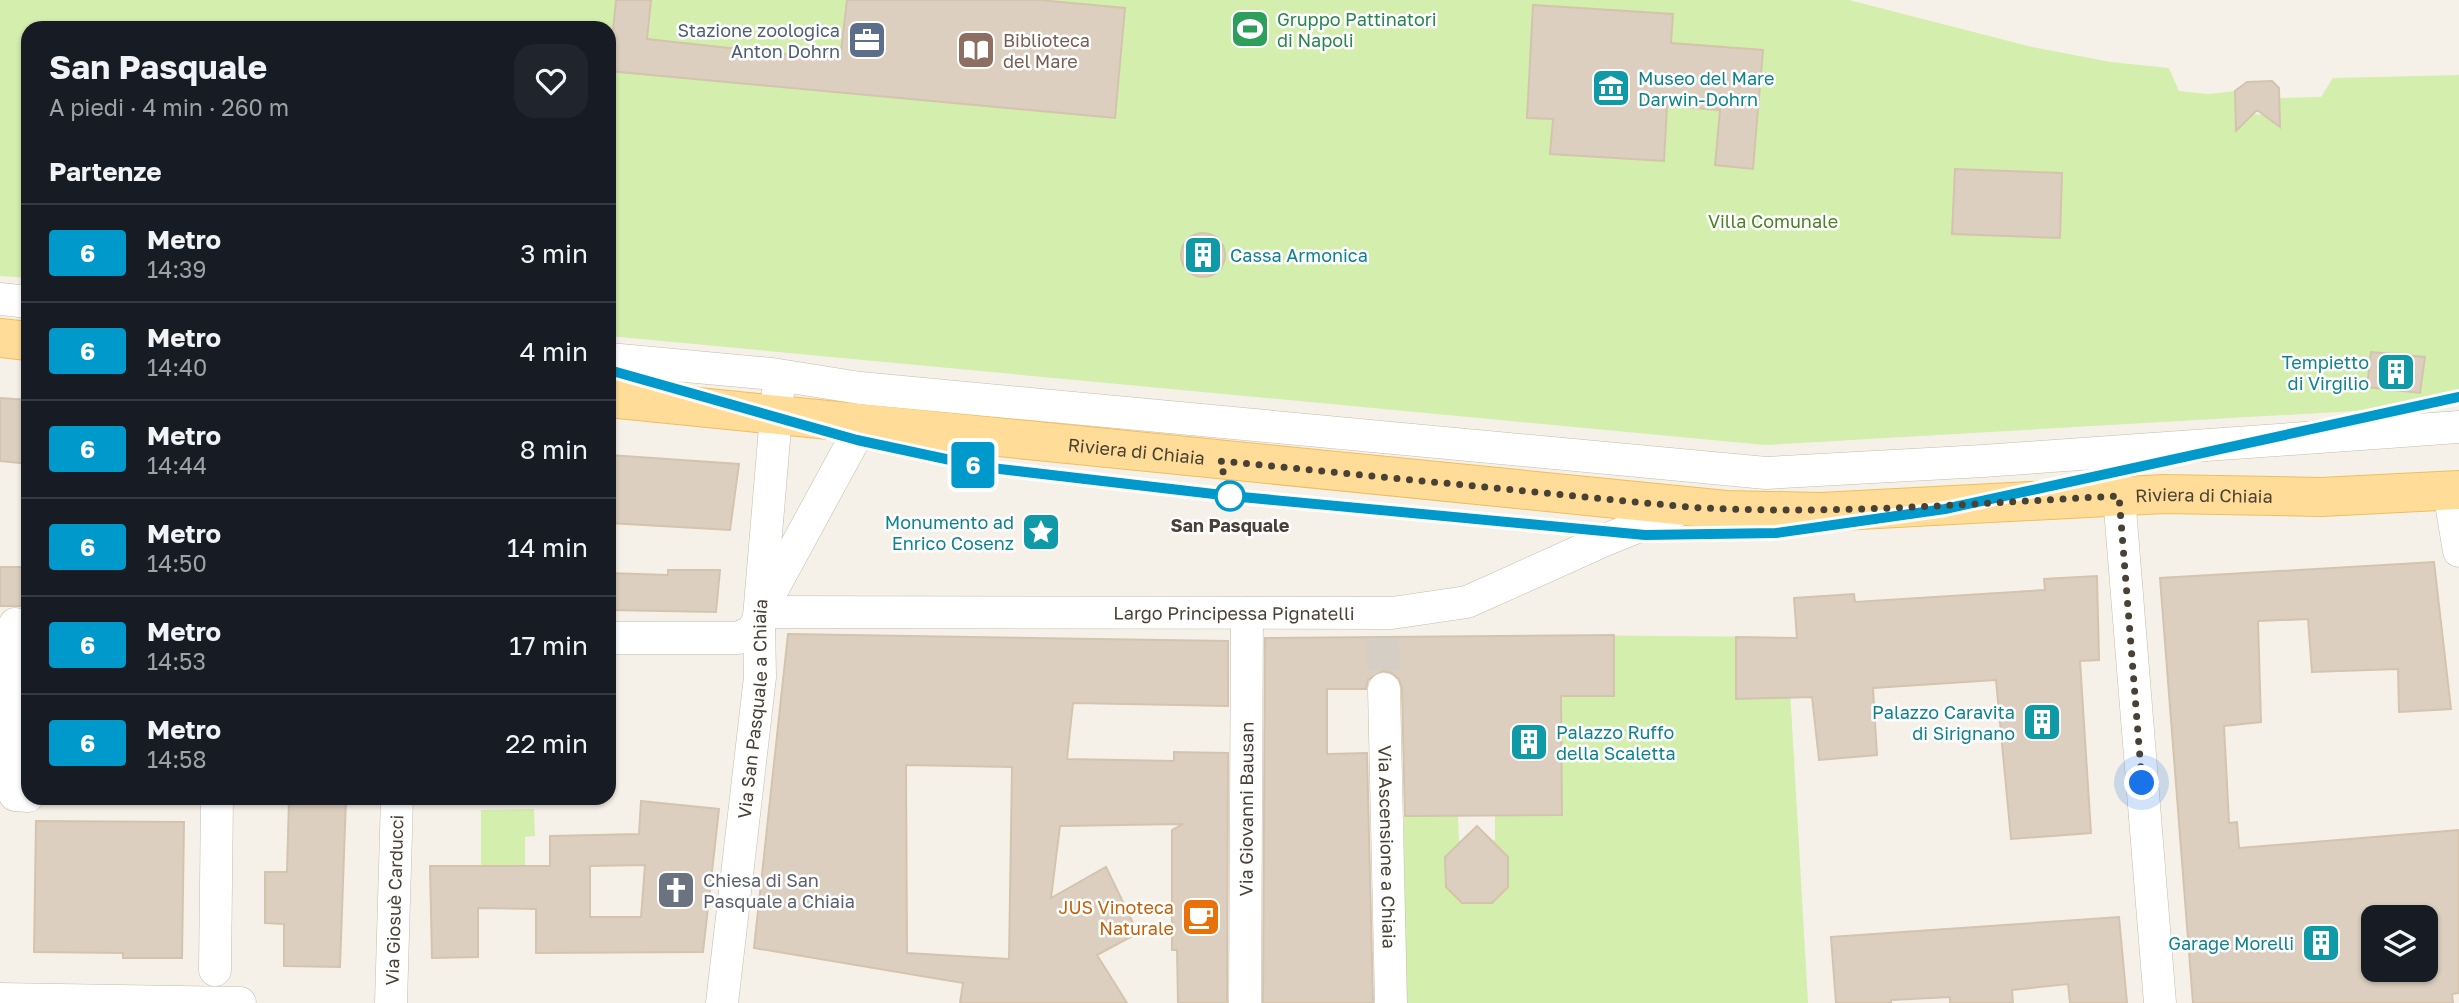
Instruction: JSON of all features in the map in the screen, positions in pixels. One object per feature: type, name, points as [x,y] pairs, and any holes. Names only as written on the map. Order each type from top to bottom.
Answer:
[{"type":"main road","points":[[0,338],[21,340]]},
{"type":"main road","name":"Riviera di Chiaia","points":[[616,399],[1687,507],[1821,512],[2194,493],[2268,497],[2359,496],[2454,490]]},
{"type":"street","points":[[0,299],[21,301]]},
{"type":"street","points":[[616,360],[772,374],[860,388],[1766,473],[1983,461],[2459,427]]},
{"type":"street","points":[[772,374],[779,394],[778,416]]},
{"type":"street","name":"Via San Pasquale a Chiaia","points":[[722,1003],[760,677],[759,615],[778,416]]},
{"type":"street","points":[[616,638],[738,638],[752,631],[862,425]]},
{"type":"street","points":[[2454,490],[2459,551]]},
{"type":"street","points":[[2119,496],[2160,1003]]},
{"type":"street","name":"Largo Principessa Pignatelli","points":[[759,615],[1082,625],[1247,613],[1383,626],[1467,602],[1605,540],[1687,507]]},
{"type":"street","name":"Via Giovanni Bausan","points":[[1245,1003],[1247,613]]},
{"type":"street","points":[[14,624],[15,796],[21,796]]},
{"type":"street","name":"Via Ascensione a Chiaia","points":[[1384,690],[1391,1003]]},
{"type":"street","points":[[215,970],[217,805]]},
{"type":"street","name":"Via Giosuè Carducci","points":[[391,1003],[397,805]]},
{"type":"street","points":[[0,999],[240,1003]]},
{"type":"green space","name":"Villa Comunale","points":[[0,0],[1849,0],[2032,47],[2111,62],[2169,68],[2179,91],[2208,94],[2235,91],[2252,114],[2263,115],[2271,120],[2280,110],[2279,98],[2321,97],[2333,78],[2459,75],[2459,405],[1765,445],[616,337],[616,21],[21,21],[21,278],[0,276]]},
{"type":"green space","points":[[1561,635],[1787,637],[1808,1003],[1405,1003],[1404,816],[1458,816],[1459,841],[1462,841],[1445,857],[1446,887],[1462,903],[1492,903],[1508,886],[1508,857],[1492,841],[1495,840],[1495,816],[1562,815]]},
{"type":"green space","points":[[534,809],[535,836],[525,837],[525,866],[481,866],[481,810]]},
{"type":"building","points":[[616,0],[651,0],[647,39],[840,60],[847,0],[1039,0],[1125,8],[1115,118],[616,72]]},
{"type":"building","points":[[1533,5],[1673,14],[1671,43],[1763,50],[1753,169],[1715,165],[1720,110],[1667,106],[1664,161],[1550,154],[1553,119],[1527,118]]},
{"type":"building","points":[[2272,81],[2279,88],[2280,127],[2257,110],[2236,131],[2235,91],[2247,82]]},
{"type":"building","points":[[1955,169],[2062,173],[2060,238],[1952,234]]},
{"type":"building","name":"Cassa Armonica","points":[[1203,233],[1212,234],[1219,239],[1224,246],[1224,264],[1219,271],[1212,276],[1203,277],[1194,276],[1187,271],[1182,264],[1181,255],[1182,246],[1187,239],[1194,234]]},
{"type":"building","name":"Tempietto di Virgilio","points":[[2371,352],[2425,357],[2420,393],[2367,387]]},
{"type":"building","points":[[0,398],[21,400],[21,463],[0,461]]},
{"type":"building","points":[[616,455],[739,464],[730,530],[616,523]]},
{"type":"building","points":[[2434,562],[2451,709],[2399,712],[2398,669],[2312,672],[2308,619],[2258,621],[2261,722],[2224,726],[2229,823],[2237,822],[2239,848],[2459,830],[2459,993],[2452,994],[2453,1003],[2193,1003],[2160,578]]},
{"type":"building","points":[[0,567],[21,567],[21,606],[0,606]]},
{"type":"building","points":[[668,570],[720,570],[716,612],[616,610],[616,573],[668,575]]},
{"type":"building","name":"Palazzo Caravita di Sirignano","points":[[2097,576],[2099,660],[2080,661],[2091,833],[2011,839],[1996,680],[1873,688],[1877,755],[1819,760],[1812,697],[1736,699],[1736,637],[1797,638],[1794,598],[1854,594],[1855,602],[2045,590],[2044,579]]},
{"type":"building","points":[[788,634],[1228,641],[1228,706],[1073,703],[1067,759],[1174,761],[1174,752],[1228,753],[1227,1003],[1178,1003],[1177,950],[1172,950],[1172,830],[1183,824],[1060,826],[1051,898],[1106,867],[1138,933],[1097,955],[1127,1003],[960,1003],[963,983],[754,948]],"holes":[[[906,765],[1012,767],[1009,959],[907,953]]]},
{"type":"building","points":[[1614,635],[1614,696],[1561,696],[1562,815],[1405,816],[1402,689],[1399,679],[1392,673],[1383,671],[1368,680],[1366,689],[1327,689],[1327,754],[1367,753],[1373,1003],[1263,1003],[1265,638]]},
{"type":"building","points":[[641,801],[719,809],[703,952],[536,953],[536,909],[478,908],[478,957],[432,958],[430,866],[550,866],[550,836],[639,834]],"holes":[[[645,865],[641,917],[590,917],[590,866]]]},
{"type":"building","points":[[289,805],[346,805],[340,967],[284,966],[284,924],[265,923],[265,872],[287,872]]},
{"type":"building","points":[[36,821],[184,822],[182,958],[123,958],[123,953],[34,952]]},
{"type":"building","points":[[1477,826],[1508,857],[1508,887],[1492,903],[1462,903],[1446,887],[1445,857]]},
{"type":"building","points":[[2119,917],[2127,1003],[2070,1003],[2068,984],[2012,990],[2013,1003],[1950,1003],[1950,997],[1891,1000],[1891,1003],[1836,1003],[1831,937]]},
{"type":"tunnel","points":[[1383,638],[1384,689]]},
{"type":"metro line","name":"6","points":[[616,372],[857,440],[983,467],[1231,496],[1645,535],[1776,533],[1945,509],[2459,397]]},
{"type":"place","name":"Gruppo Pattinatori di Napoli","points":[[1250,29]]},
{"type":"place","name":"Stazione zoologica Anton Dohrn","points":[[867,40]]},
{"type":"place","name":"Biblioteca del Mare","points":[[976,50]]},
{"type":"place","name":"Museo del Mare Darwin-Dohrn","points":[[1611,88]]},
{"type":"place","name":"Cassa Armonica","points":[[1203,255]]},
{"type":"place","name":"Tempietto di Virgilio","points":[[2396,372]]},
{"type":"place","name":"San Pasquale","points":[[1230,496]]},
{"type":"place","name":"Monumento ad Enrico Cosenz","points":[[1041,532]]},
{"type":"place","name":"Palazzo Caravita di Sirignano","points":[[2042,722]]},
{"type":"place","name":"Palazzo Ruffo della Scaletta","points":[[1529,742]]},
{"type":"place","name":"Chiesa di San Pasquale a Chiaia","points":[[676,890]]},
{"type":"place","name":"JUS Vinoteca Naturale","points":[[1201,917]]},
{"type":"place","name":"Garage Morelli","points":[[2321,943]]},
{"type":"route","points":[[1230,496],[1220,461],[1687,507],[1761,511],[1821,512],[2119,496],[2142,783]]}]
